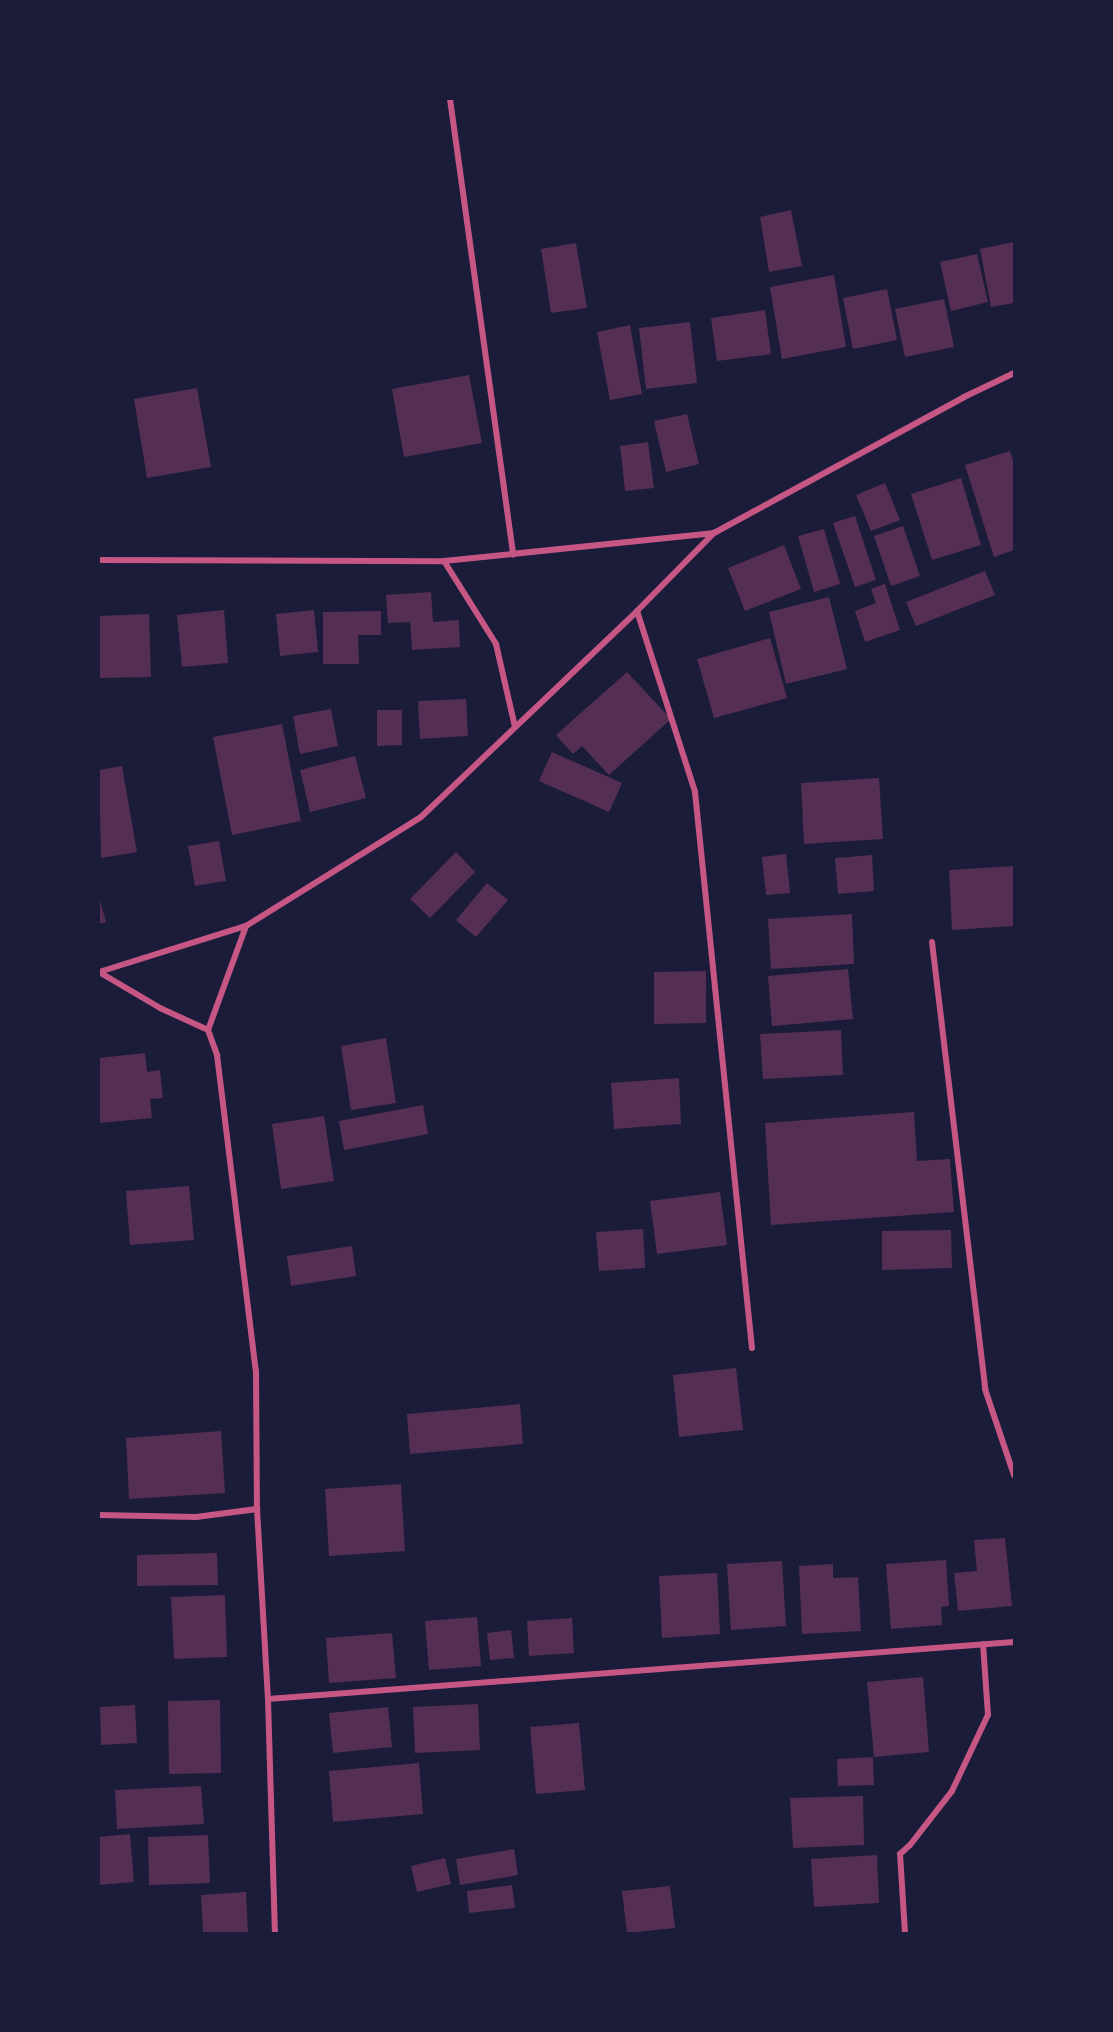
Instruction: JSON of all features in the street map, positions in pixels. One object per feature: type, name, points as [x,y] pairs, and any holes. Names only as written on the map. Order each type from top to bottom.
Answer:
[{"type":"street","points":[[450,99],[513,555]]},
{"type":"street","points":[[99,972],[246,926],[421,817],[637,611],[714,533],[964,397],[1014,373]]},
{"type":"street","points":[[99,560],[444,561],[714,533]]},
{"type":"street","points":[[444,561],[496,644],[515,727]]},
{"type":"street","points":[[637,611],[695,792],[752,1348]]},
{"type":"street","points":[[246,926],[208,1030],[217,1055],[256,1371],[257,1509],[268,1699],[275,1933]]},
{"type":"street","points":[[932,942],[986,1389],[1014,1475]]},
{"type":"street","points":[[99,972],[160,1008],[208,1030]]},
{"type":"street","points":[[99,1515],[196,1517],[257,1509]]},
{"type":"street","points":[[268,1699],[1014,1642]]},
{"type":"street","points":[[905,1933],[900,1854],[910,1845],[952,1791],[988,1715],[983,1644]]},
{"type":"building","points":[[791,210],[802,266],[769,272],[760,217]]},
{"type":"building","points":[[1014,242],[1014,303],[991,307],[980,249]]},
{"type":"building","points":[[576,243],[587,308],[551,313],[541,249]]},
{"type":"building","points":[[977,254],[988,302],[951,311],[940,262]]},
{"type":"building","points":[[834,275],[846,347],[782,359],[770,287]]},
{"type":"building","points":[[887,289],[897,340],[853,349],[843,298]]},
{"type":"building","points":[[944,299],[954,347],[905,357],[895,309]]},
{"type":"building","points":[[765,310],[771,354],[717,361],[711,318]]},
{"type":"building","points":[[690,322],[697,383],[646,389],[639,328]]},
{"type":"building","points":[[630,325],[642,394],[610,400],[597,332]]},
{"type":"building","points":[[469,375],[482,443],[404,457],[392,389]]},
{"type":"building","points":[[197,388],[211,467],[147,478],[134,399]]},
{"type":"building","points":[[687,414],[699,464],[666,472],[654,421]]},
{"type":"building","points":[[648,442],[654,488],[625,491],[620,446]]},
{"type":"building","points":[[1010,451],[1014,464],[1014,550],[994,557],[965,465]]},
{"type":"building","points":[[961,478],[981,545],[932,560],[911,494]]},
{"type":"building","points":[[885,483],[900,520],[871,531],[856,495]]},
{"type":"building","points":[[855,516],[876,580],[855,587],[833,523]]},
{"type":"building","points":[[903,526],[920,576],[891,586],[874,536]]},
{"type":"building","points":[[824,529],[840,584],[814,592],[798,536]]},
{"type":"building","points":[[784,545],[801,589],[745,611],[728,568]]},
{"type":"building","points":[[985,571],[995,595],[916,626],[906,602]]},
{"type":"building","points":[[885,584],[900,630],[865,642],[855,611],[876,603],[871,589]]},
{"type":"building","points":[[431,592],[433,622],[459,620],[460,647],[412,650],[410,622],[388,623],[386,595]]},
{"type":"building","points":[[829,597],[847,669],[786,684],[769,612]]},
{"type":"building","points":[[224,610],[228,663],[182,667],[177,615]]},
{"type":"building","points":[[314,610],[318,652],[280,656],[276,614]]},
{"type":"building","points":[[381,611],[381,635],[358,635],[359,664],[323,664],[323,612]]},
{"type":"building","points":[[149,614],[151,677],[99,678],[99,616]]},
{"type":"building","points":[[770,638],[787,698],[714,718],[697,659]]},
{"type":"building","points":[[627,672],[671,719],[609,775],[582,746],[573,754],[556,735]]},
{"type":"building","points":[[466,699],[468,736],[420,739],[418,701]]},
{"type":"building","points":[[331,709],[338,746],[300,754],[293,716]]},
{"type":"building","points":[[377,710],[402,710],[402,745],[377,746]]},
{"type":"building","points":[[282,724],[301,821],[232,835],[213,737]]},
{"type":"building","points":[[552,752],[622,783],[609,812],[539,781]]},
{"type":"building","points":[[355,756],[366,798],[310,812],[300,770]]},
{"type":"building","points":[[122,766],[137,852],[101,858],[99,770]]},
{"type":"building","points":[[879,778],[883,839],[804,844],[801,783]]},
{"type":"building","points":[[219,841],[226,881],[195,886],[188,846]]},
{"type":"building","points":[[456,852],[475,872],[430,918],[410,899]]},
{"type":"building","points":[[786,854],[790,893],[766,895],[762,857]]},
{"type":"building","points":[[872,855],[874,891],[838,894],[835,858]]},
{"type":"building","points":[[1014,866],[1014,926],[952,930],[949,870]]},
{"type":"building","points":[[487,883],[508,900],[476,937],[456,920]]},
{"type":"building","points":[[99,897],[106,922],[99,924]]},
{"type":"building","points":[[852,914],[854,964],[771,969],[768,919]]},
{"type":"building","points":[[848,969],[853,1019],[772,1026],[768,976]]},
{"type":"building","points":[[706,971],[706,1023],[654,1024],[654,972]]},
{"type":"building","points":[[841,1030],[843,1075],[763,1079],[760,1034]]},
{"type":"building","points":[[386,1038],[396,1103],[351,1110],[341,1046]]},
{"type":"building","points":[[145,1053],[147,1072],[160,1070],[163,1098],[150,1099],[152,1118],[99,1123],[99,1058]]},
{"type":"building","points":[[679,1078],[681,1124],[614,1129],[611,1083]]},
{"type":"building","points":[[423,1105],[428,1134],[344,1150],[339,1121]]},
{"type":"building","points":[[914,1112],[917,1161],[950,1159],[954,1212],[771,1225],[765,1123]]},
{"type":"building","points":[[324,1116],[334,1181],[281,1189],[272,1124]]},
{"type":"building","points":[[189,1186],[194,1240],[130,1245],[126,1191]]},
{"type":"building","points":[[720,1192],[727,1245],[657,1254],[650,1201]]},
{"type":"building","points":[[643,1229],[645,1268],[599,1271],[596,1232]]},
{"type":"building","points":[[951,1230],[952,1268],[882,1270],[882,1231]]},
{"type":"building","points":[[352,1246],[356,1276],[291,1286],[287,1256]]},
{"type":"building","points":[[736,1368],[743,1430],[679,1437],[673,1375]]},
{"type":"building","points":[[520,1404],[523,1444],[410,1454],[407,1414]]},
{"type":"building","points":[[221,1431],[225,1493],[129,1499],[126,1438]]},
{"type":"building","points":[[401,1484],[405,1551],[329,1556],[325,1489]]},
{"type":"building","points":[[1005,1538],[1012,1606],[958,1611],[954,1573],[977,1571],[974,1540]]},
{"type":"building","points":[[217,1553],[218,1585],[137,1586],[137,1555]]},
{"type":"building","points":[[946,1560],[949,1606],[941,1607],[942,1625],[891,1629],[886,1564]]},
{"type":"building","points":[[782,1561],[786,1626],[731,1630],[727,1564]]},
{"type":"building","points":[[833,1564],[833,1578],[858,1577],[861,1631],[802,1634],[799,1566]]},
{"type":"building","points":[[717,1573],[720,1634],[662,1638],[659,1576]]},
{"type":"building","points":[[225,1595],[227,1657],[174,1659],[171,1597]]},
{"type":"building","points":[[477,1617],[481,1666],[429,1670],[425,1621]]},
{"type":"building","points":[[572,1618],[574,1653],[529,1656],[527,1621]]},
{"type":"building","points":[[511,1630],[514,1658],[490,1660],[487,1633]]},
{"type":"building","points":[[392,1633],[396,1678],[329,1683],[326,1638]]},
{"type":"building","points":[[923,1677],[929,1752],[874,1757],[867,1682]]},
{"type":"building","points":[[220,1700],[221,1773],[169,1774],[168,1701]]},
{"type":"building","points":[[478,1704],[480,1750],[415,1753],[413,1707]]},
{"type":"building","points":[[135,1705],[137,1743],[101,1745],[100,1707]]},
{"type":"building","points":[[388,1707],[392,1747],[333,1753],[329,1713]]},
{"type":"building","points":[[579,1723],[585,1790],[536,1794],[530,1727]]},
{"type":"building","points":[[873,1757],[874,1785],[838,1786],[837,1759]]},
{"type":"building","points":[[419,1763],[423,1814],[333,1822],[329,1771]]},
{"type":"building","points":[[201,1786],[204,1824],[117,1829],[115,1790]]},
{"type":"building","points":[[863,1796],[864,1845],[793,1848],[790,1798]]},
{"type":"building","points":[[130,1834],[134,1882],[99,1885],[99,1837]]},
{"type":"building","points":[[208,1835],[210,1883],[149,1885],[148,1837]]},
{"type":"building","points":[[514,1849],[518,1875],[460,1885],[456,1859]]},
{"type":"building","points":[[877,1855],[879,1903],[814,1907],[811,1859]]},
{"type":"building","points":[[445,1858],[451,1884],[417,1892],[411,1866]]},
{"type":"building","points":[[512,1885],[515,1908],[469,1913],[467,1891]]},
{"type":"building","points":[[670,1886],[675,1928],[627,1933],[622,1891]]},
{"type":"building","points":[[246,1892],[248,1933],[203,1933],[201,1895]]}]
